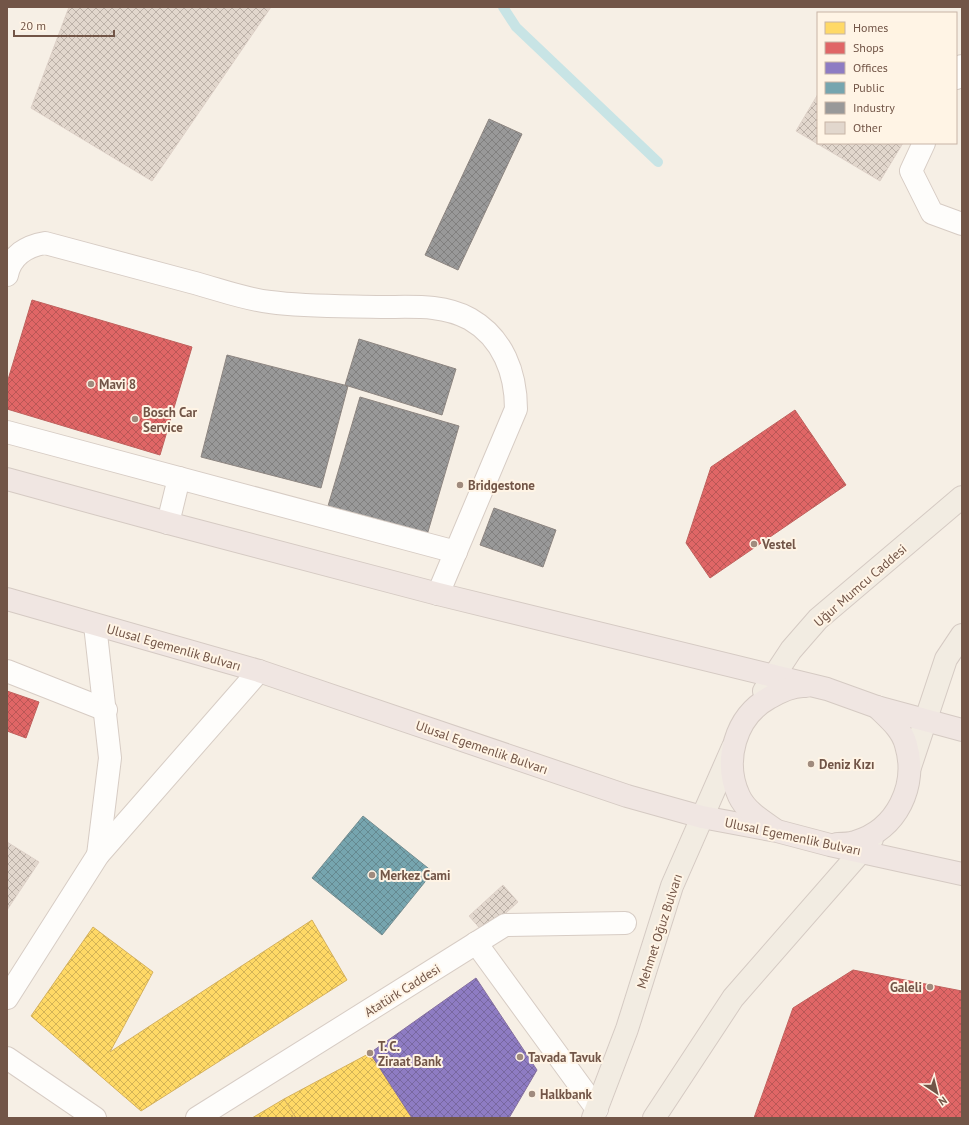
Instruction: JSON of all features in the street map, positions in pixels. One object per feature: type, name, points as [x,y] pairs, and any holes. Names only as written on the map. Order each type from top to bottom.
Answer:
[{"type":"highway","points":[[7,479],[438,594],[827,689],[877,707],[962,730]]},
{"type":"highway","name":"Ulusal Egemenlik Bulvarı","points":[[7,599],[259,671],[627,796],[702,817],[777,831],[830,845],[962,874]]},
{"type":"highway","points":[[777,831],[755,817],[740,797],[732,772],[733,747],[742,723],[759,703],[780,691],[803,686],[827,689]]},
{"type":"highway","points":[[830,845],[856,842],[879,831],[897,813],[907,791],[910,767],[906,744],[894,723],[877,707]]},
{"type":"main road","name":"Uğur Mumcu Caddesi","points":[[742,723],[791,650],[818,619],[962,497]]},
{"type":"main road","points":[[910,767],[946,659],[962,634]]},
{"type":"main road","name":"Mehmet Oğuz Bulvarı","points":[[595,1113],[627,1029],[672,886],[733,747]]},
{"type":"main road","points":[[655,1118],[733,998],[879,831]]},
{"type":"street","points":[[957,76],[962,66]]},
{"type":"street","points":[[924,144],[911,171],[932,213],[962,224]]},
{"type":"street","points":[[7,275],[13,259],[23,250],[34,245],[46,243],[234,295],[270,302],[298,305],[438,307],[471,320],[485,330],[497,343],[513,374],[516,391],[516,409],[438,594]]},
{"type":"street","points":[[7,432],[456,552]]},
{"type":"street","points":[[168,523],[179,478]]},
{"type":"street","points":[[95,625],[106,710],[110,758],[108,788],[98,855]]},
{"type":"street","points":[[7,671],[106,710]]},
{"type":"street","points":[[7,998],[98,855],[259,671]]},
{"type":"street","name":"Atatürk Caddesi","points":[[197,1118],[505,925],[625,923]]},
{"type":"street","points":[[476,943],[595,1113]]},
{"type":"street","points":[[7,1058],[95,1118]]},
{"type":"building: Homes","points":[[312,920],[347,980],[141,1111],[31,1016],[93,927],[153,972],[110,1052]]},
{"type":"building: Homes","points":[[370,1053],[412,1118],[296,1118],[284,1099]]},
{"type":"building: Homes","points":[[284,1099],[296,1118],[252,1118]]},
{"type":"building: Shops","points":[[32,300],[192,347],[160,455],[7,409],[7,383]]},
{"type":"building: Shops","points":[[795,410],[846,485],[710,578],[686,543],[711,467]]},
{"type":"building: Shops","points":[[7,691],[39,702],[26,738],[7,731]]},
{"type":"building: Shops","points":[[853,970],[962,991],[962,1118],[754,1118],[793,1008]]},
{"type":"building: Offices","points":[[476,978],[537,1070],[509,1118],[412,1118],[370,1053]]},
{"type":"building: Public","name":"Merkez Cami","points":[[363,816],[433,872],[382,935],[312,878]]},
{"type":"building: Industry","points":[[489,119],[522,134],[458,270],[425,255]]},
{"type":"building: Industry","points":[[359,339],[456,369],[442,415],[345,385]]},
{"type":"building: Industry","points":[[227,355],[348,386],[321,488],[201,457]]},
{"type":"building: Industry","points":[[360,397],[459,426],[427,535],[328,506]]},
{"type":"building: Industry","points":[[494,508],[556,530],[543,567],[480,545]]},
{"type":"building: Other","points":[[69,7],[271,7],[152,181],[31,108]]},
{"type":"building: Other","points":[[817,96],[817,144],[796,131]]},
{"type":"building: Other","points":[[818,144],[902,144],[880,181]]},
{"type":"building: Other","points":[[7,842],[39,862],[7,910]]},
{"type":"building: Other","points":[[503,885],[518,902],[484,933],[469,916]]},
{"type":"waterway","points":[[503,7],[516,27],[658,162]]},
{"type":"place","name":"Mavi 8","points":[[91,384]]},
{"type":"place","name":"Bosch Car Service","points":[[135,419]]},
{"type":"place","name":"Bridgestone","points":[[460,485]]},
{"type":"place","name":"Vestel","points":[[754,544]]},
{"type":"place","name":"Deniz Kızı","points":[[811,764]]},
{"type":"place","name":"Merkez Cami","points":[[372,875]]},
{"type":"place","name":"Galeli","points":[[930,987]]},
{"type":"place","name":"T. C. Ziraat Bank","points":[[370,1053]]},
{"type":"place","name":"Tavada Tavuk","points":[[520,1057]]},
{"type":"place","name":"Halkbank","points":[[532,1094]]}]
